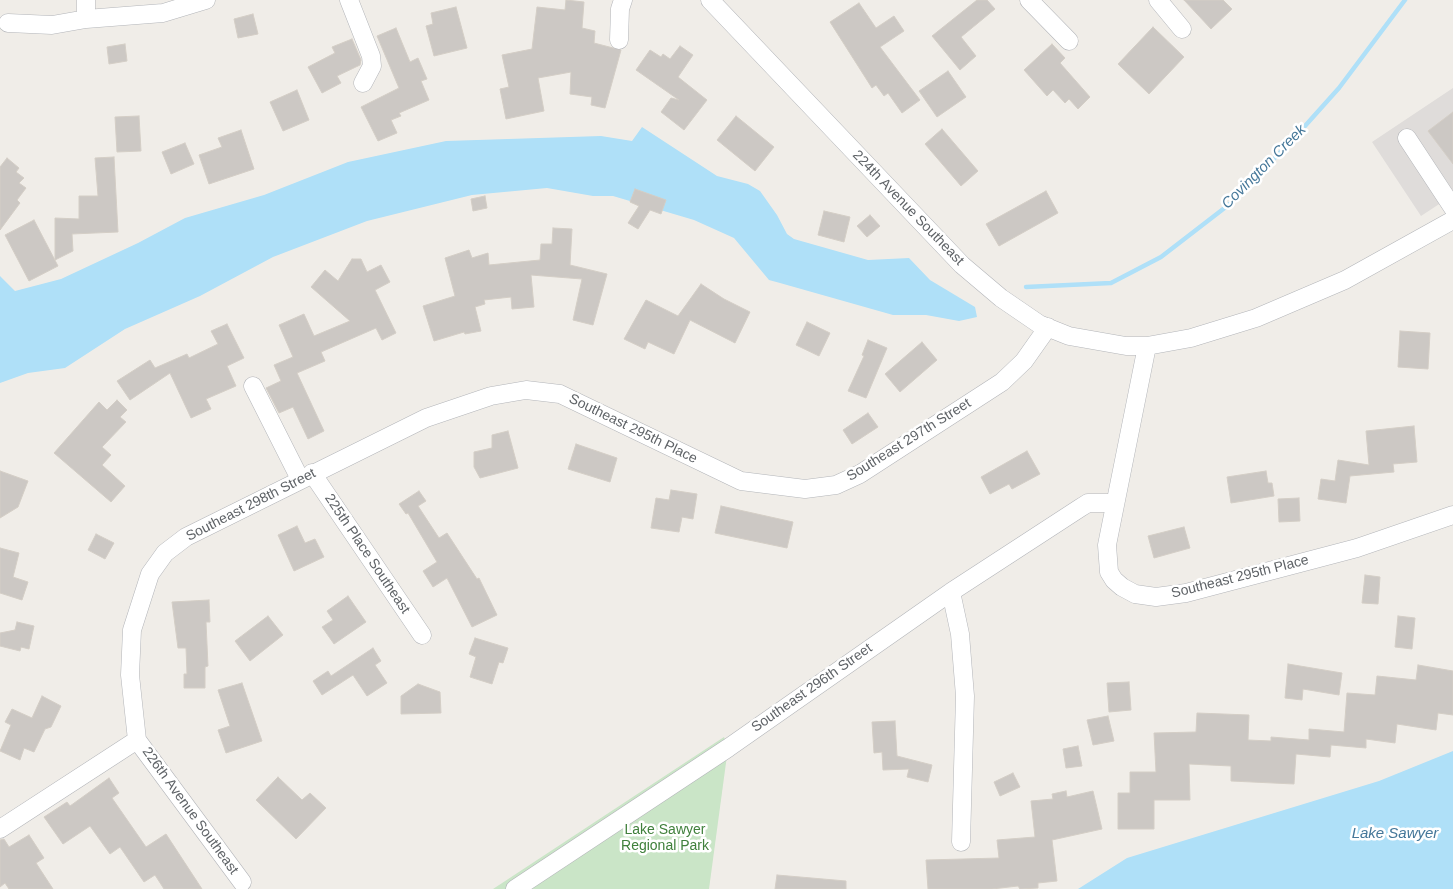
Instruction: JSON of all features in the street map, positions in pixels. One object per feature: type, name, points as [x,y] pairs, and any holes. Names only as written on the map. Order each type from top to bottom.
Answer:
[{"type":"street","points":[[86,0],[86,19]]},
{"type":"street","points":[[8,23],[52,25],[86,19],[163,13],[206,0]]},
{"type":"street","points":[[349,0],[371,56],[372,66],[363,83]]},
{"type":"street","points":[[619,40],[620,9],[623,0]]},
{"type":"street","name":"224th Avenue Southeast","points":[[710,0],[962,265],[1001,298],[1048,327],[1070,336],[1093,341],[1147,346]]},
{"type":"street","points":[[1029,0],[1069,41]]},
{"type":"street","points":[[1158,0],[1182,29]]},
{"type":"street","points":[[1407,138],[1453,208]]},
{"type":"street","points":[[1147,346],[1191,338],[1256,318],[1345,280],[1453,220]]},
{"type":"street","name":"Southeast 297th Street","points":[[741,481],[805,489],[836,484],[860,474],[1002,382],[1024,361],[1048,327]]},
{"type":"street","name":"Southeast 295th Place","points":[[1147,346],[1107,545],[1109,572],[1122,587],[1135,594],[1156,597],[1186,593],[1357,548],[1453,515]]},
{"type":"street","name":"225th Place Southeast","points":[[253,386],[306,476],[422,635]]},
{"type":"street","name":"Southeast 295th Place","points":[[491,396],[526,390],[560,394],[741,481]]},
{"type":"street","name":"Southeast 298th Street","points":[[137,740],[130,675],[132,630],[150,574],[165,553],[186,537],[426,418],[491,396]]},
{"type":"street","name":"Southeast 296th Street","points":[[515,889],[728,748],[951,592],[1080,508],[1088,504],[1115,503]]},
{"type":"street","points":[[951,592],[960,634],[965,696],[961,842]]},
{"type":"street","points":[[0,830],[137,740]]},
{"type":"street","name":"226th Avenue Southeast","points":[[137,740],[242,882]]},
{"type":"shaded area","points":[[1453,88],[1453,195],[1421,216],[1372,142]]},
{"type":"green space","name":"Lake Sawyer Regional Park","points":[[724,737],[728,748],[709,889],[493,889]]},
{"type":"water","points":[[642,127],[717,176],[748,184],[760,191],[777,215],[787,234],[794,239],[868,260],[909,258],[930,280],[975,307],[977,317],[959,321],[926,315],[893,315],[769,280],[734,238],[694,220],[613,196],[593,196],[547,188],[472,195],[367,221],[273,257],[200,296],[125,329],[65,368],[28,373],[0,383],[0,276],[15,291],[61,279],[138,243],[185,218],[264,195],[348,162],[446,141],[601,136],[632,141]]},
{"type":"water","name":"Lake Sawyer","points":[[1453,751],[1453,889],[1078,889],[1127,858],[1379,781]]},
{"type":"building","points":[[566,0],[584,2],[582,28],[595,31],[594,43],[621,50],[605,108],[591,105],[592,97],[570,94],[571,72],[538,78],[544,111],[506,119],[500,89],[509,87],[502,55],[532,49],[537,7],[565,10]]},
{"type":"building","points":[[977,0],[987,0],[995,9],[961,37],[976,56],[960,70],[932,36]]},
{"type":"building","points":[[1184,0],[1223,0],[1232,9],[1211,29]]},
{"type":"building","points":[[859,3],[876,28],[894,16],[904,31],[880,47],[920,100],[902,113],[888,93],[884,96],[876,85],[872,88],[830,22]]},
{"type":"building","points":[[456,7],[467,48],[434,56],[426,26],[433,24],[431,13]]},
{"type":"building","points":[[253,14],[258,34],[238,38],[234,19]]},
{"type":"building","points":[[1153,27],[1184,57],[1149,94],[1118,64]]},
{"type":"building","points":[[396,28],[410,62],[418,58],[427,79],[421,81],[429,100],[399,113],[401,116],[391,120],[397,133],[378,141],[361,107],[399,88],[377,36]]},
{"type":"building","points":[[352,39],[361,60],[360,65],[337,76],[341,83],[322,93],[308,67],[335,53],[332,47]]},
{"type":"building","points":[[125,44],[127,61],[109,64],[107,47]]},
{"type":"building","points":[[1052,44],[1065,58],[1060,63],[1090,97],[1078,109],[1069,99],[1065,103],[1053,90],[1047,96],[1024,70]]},
{"type":"building","points":[[680,46],[693,55],[678,77],[707,100],[684,130],[661,112],[671,98],[679,100],[636,70],[650,50],[661,57],[663,54],[670,59]]},
{"type":"building","points":[[948,71],[966,97],[937,117],[919,91]]},
{"type":"building","points":[[297,90],[309,120],[283,131],[270,102]]},
{"type":"building","points":[[1453,112],[1453,164],[1428,131]]},
{"type":"building","points":[[139,116],[141,151],[117,152],[115,117]]},
{"type":"building","points":[[736,116],[774,147],[755,171],[717,140]]},
{"type":"building","points":[[942,129],[978,171],[961,186],[925,144]]},
{"type":"building","points":[[241,130],[254,169],[209,184],[199,155],[222,147],[218,138]]},
{"type":"building","points":[[185,143],[194,164],[171,174],[162,152]]},
{"type":"building","points":[[114,157],[118,232],[72,234],[73,251],[55,260],[55,218],[79,219],[79,196],[98,196],[95,158]]},
{"type":"building","points":[[7,158],[19,168],[16,172],[24,178],[19,183],[26,188],[17,200],[20,203],[0,230],[0,167]]},
{"type":"building","points":[[635,189],[666,200],[661,214],[650,210],[638,229],[628,223],[639,206],[630,202]]},
{"type":"building","points":[[1046,191],[1058,213],[999,246],[986,224]]},
{"type":"building","points":[[485,196],[487,208],[473,211],[471,199]]},
{"type":"building","points":[[824,211],[850,217],[844,242],[818,235]]},
{"type":"building","points":[[870,215],[880,226],[867,237],[857,226]]},
{"type":"building","points":[[34,220],[58,266],[29,281],[5,235]]},
{"type":"building","points":[[553,228],[572,229],[570,265],[607,274],[593,325],[573,320],[582,279],[531,275],[534,307],[512,309],[511,297],[484,300],[485,304],[475,307],[481,331],[465,334],[464,332],[434,341],[423,306],[455,296],[445,258],[469,250],[472,258],[488,253],[489,265],[540,260],[541,244],[552,244]]},
{"type":"building","points":[[352,259],[361,259],[367,272],[381,265],[390,282],[375,290],[396,333],[382,340],[376,328],[321,352],[325,361],[297,373],[324,431],[308,439],[293,407],[279,413],[266,388],[281,381],[274,365],[293,357],[279,325],[304,314],[314,336],[350,321],[311,287],[325,270],[338,281]]},
{"type":"building","points":[[701,284],[724,299],[750,312],[735,343],[690,320],[674,354],[648,342],[645,349],[624,339],[646,300],[678,316]]},
{"type":"building","points":[[807,322],[830,333],[819,356],[796,345]]},
{"type":"building","points":[[227,324],[244,358],[227,366],[236,386],[206,399],[211,409],[191,418],[170,373],[130,400],[117,381],[150,360],[155,368],[187,354],[189,358],[218,344],[211,331]]},
{"type":"building","points":[[1400,331],[1430,333],[1428,369],[1398,367]]},
{"type":"building","points":[[868,340],[887,348],[866,398],[848,391],[864,356],[862,355]]},
{"type":"building","points":[[922,342],[937,360],[900,392],[885,374]]},
{"type":"building","points":[[117,400],[127,410],[120,417],[126,422],[102,447],[111,455],[102,465],[125,486],[111,502],[54,453],[99,402],[107,410]]},
{"type":"building","points":[[868,413],[878,427],[852,444],[843,430]]},
{"type":"building","points":[[1414,426],[1417,462],[1393,464],[1394,472],[1350,476],[1346,503],[1318,499],[1321,479],[1335,481],[1338,460],[1369,465],[1366,431]]},
{"type":"building","points":[[508,431],[518,468],[480,478],[474,467],[474,452],[492,448],[492,435]]},
{"type":"building","points":[[576,444],[617,458],[610,482],[568,469]]},
{"type":"building","points":[[1027,451],[1040,474],[1012,489],[1009,484],[990,494],[981,477]]},
{"type":"building","points":[[0,471],[28,481],[18,507],[0,518]]},
{"type":"building","points":[[1266,471],[1268,483],[1272,483],[1274,496],[1231,503],[1227,477]]},
{"type":"building","points":[[671,490],[697,494],[693,519],[682,517],[679,532],[651,528],[656,498],[669,500]]},
{"type":"building","points":[[419,491],[426,501],[418,506],[439,538],[447,533],[477,579],[479,578],[497,615],[472,627],[447,578],[433,587],[423,571],[437,562],[408,513],[406,514],[399,504]]},
{"type":"building","points":[[1299,498],[1300,521],[1279,522],[1278,499]]},
{"type":"building","points":[[721,506],[793,522],[787,548],[715,533]]},
{"type":"building","points":[[297,526],[305,543],[315,539],[324,557],[294,571],[278,535]]},
{"type":"building","points":[[1184,527],[1190,548],[1154,558],[1148,536]]},
{"type":"building","points":[[96,534],[114,543],[105,559],[88,550]]},
{"type":"building","points":[[0,548],[19,553],[13,577],[28,582],[22,600],[0,593]]},
{"type":"building","points":[[1365,575],[1380,577],[1378,604],[1362,603]]},
{"type":"building","points":[[348,596],[366,622],[334,644],[322,627],[333,620],[327,611]]},
{"type":"building","points":[[209,600],[210,622],[206,622],[208,666],[205,667],[205,688],[184,688],[184,674],[187,674],[186,648],[178,648],[172,602]]},
{"type":"building","points":[[268,616],[283,635],[250,661],[235,641]]},
{"type":"building","points":[[1398,616],[1415,618],[1412,649],[1395,647]]},
{"type":"building","points":[[17,622],[34,626],[29,649],[21,647],[20,651],[0,646],[0,633],[15,630]]},
{"type":"building","points":[[475,638],[508,648],[503,663],[499,662],[492,684],[470,677],[476,657],[469,654]]},
{"type":"building","points":[[373,648],[381,661],[375,665],[387,683],[367,696],[353,675],[322,695],[313,681],[328,671],[331,676]]},
{"type":"building","points":[[1288,664],[1342,673],[1339,695],[1303,689],[1302,700],[1285,698]]},
{"type":"building","points":[[1418,665],[1453,671],[1453,715],[1438,713],[1436,730],[1397,724],[1395,743],[1366,739],[1366,748],[1331,745],[1330,757],[1296,754],[1294,784],[1231,781],[1231,766],[1189,764],[1190,800],[1154,800],[1154,829],[1118,829],[1118,793],[1130,793],[1130,772],[1156,772],[1154,733],[1196,732],[1197,713],[1249,715],[1248,740],[1271,741],[1271,737],[1309,740],[1309,729],[1344,732],[1347,693],[1375,695],[1377,676],[1416,680]]},
{"type":"building","points":[[1129,682],[1131,710],[1109,712],[1107,683]]},
{"type":"building","points":[[242,683],[262,741],[226,753],[218,730],[230,726],[218,690]]},
{"type":"building","points":[[418,684],[440,692],[441,713],[401,714],[401,696]]},
{"type":"building","points":[[42,696],[61,706],[51,727],[45,729],[34,752],[24,748],[20,760],[0,751],[11,725],[5,722],[12,709],[32,718]]},
{"type":"building","points":[[1108,716],[1114,741],[1093,745],[1087,720]]},
{"type":"building","points":[[895,721],[897,756],[932,765],[928,782],[907,777],[909,769],[883,770],[882,752],[874,753],[872,722]]},
{"type":"building","points":[[1078,746],[1082,766],[1066,768],[1063,749]]},
{"type":"building","points":[[1013,773],[1020,787],[1000,796],[994,782]]},
{"type":"building","points":[[278,777],[302,800],[310,793],[326,808],[296,839],[256,800]]},
{"type":"building","points":[[109,778],[119,793],[112,798],[146,847],[166,834],[202,889],[164,889],[155,875],[144,882],[120,847],[110,854],[90,826],[63,844],[44,817],[67,802],[70,806]]},
{"type":"building","points":[[1066,791],[1067,797],[1093,791],[1102,829],[1052,840],[1057,881],[1038,883],[1038,888],[1020,889],[1018,886],[992,889],[928,889],[926,860],[999,858],[997,840],[1035,837],[1031,801],[1053,799],[1052,794]]},
{"type":"building","points":[[29,835],[44,858],[36,863],[53,889],[9,889],[5,883],[0,887],[0,840],[4,839],[9,847]]},
{"type":"building","points":[[777,875],[846,881],[846,889],[775,889]]},
{"type":"waterway","name":"Covington Creek","points":[[1026,287],[1111,283],[1161,257],[1231,203],[1296,136],[1339,88],[1405,0]]}]
